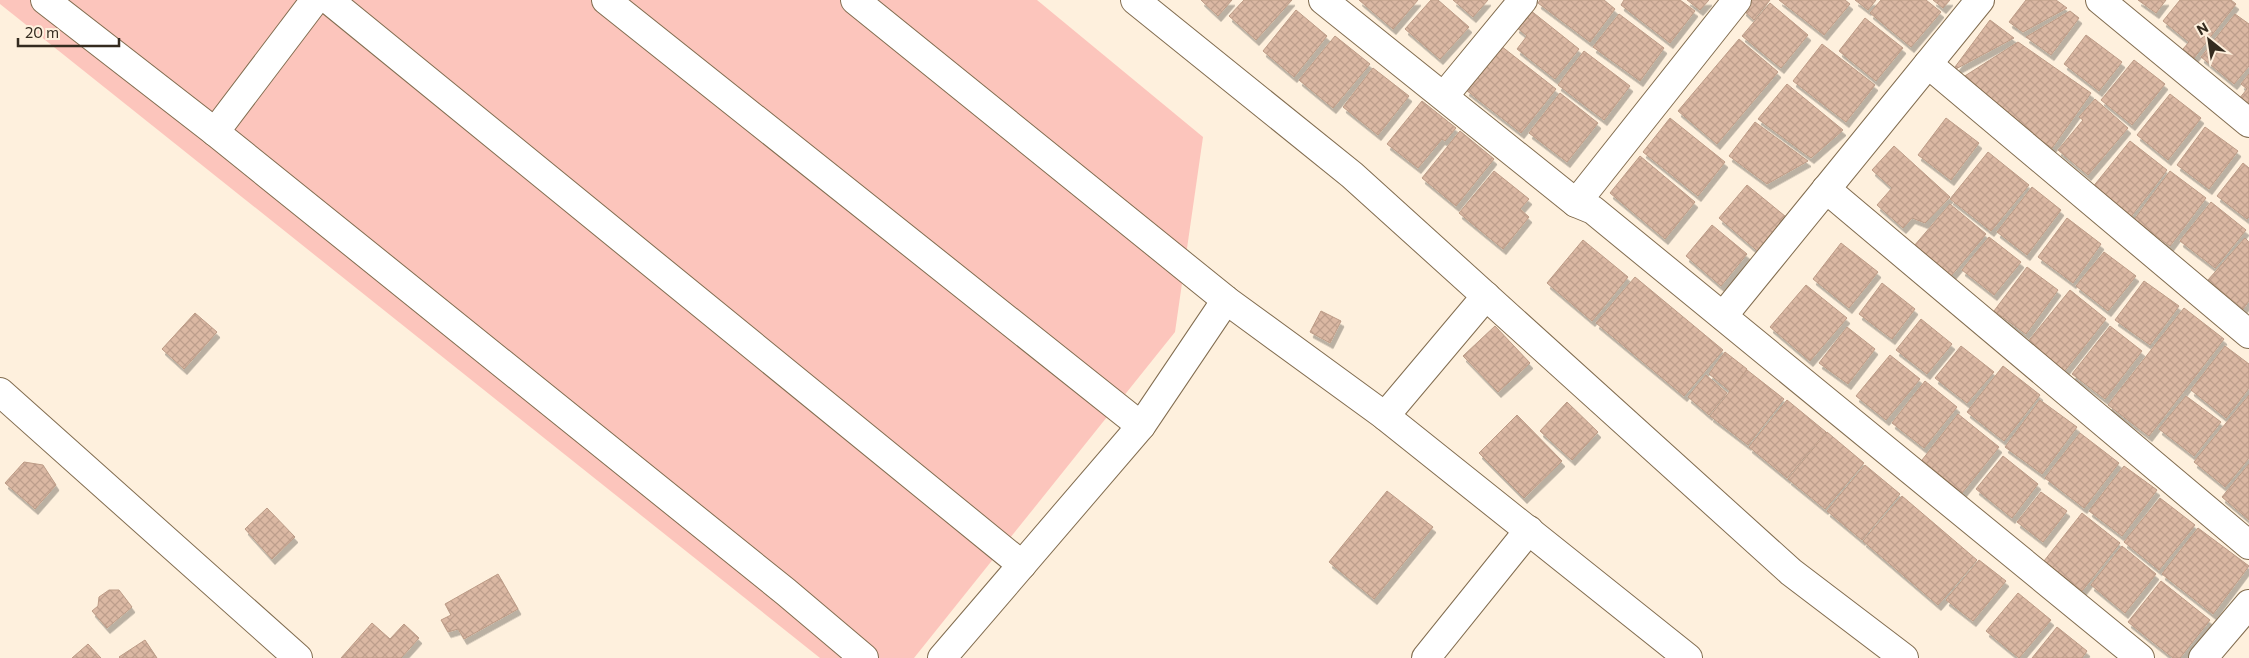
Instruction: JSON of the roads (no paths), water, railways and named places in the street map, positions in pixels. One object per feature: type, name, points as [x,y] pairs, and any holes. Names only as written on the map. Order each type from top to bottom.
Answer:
[{"type":"street","points":[[45,0],[215,132],[763,573],[864,658]]},
{"type":"street","points":[[215,132],[316,0]]},
{"type":"street","points":[[329,0],[1022,565]]},
{"type":"street","points":[[606,0],[1141,426]]},
{"type":"street","points":[[856,0],[1226,300],[1385,416],[1688,658]]},
{"type":"street","points":[[1135,0],[1352,175],[1790,572],[1904,658]]},
{"type":"street","points":[[1323,0],[1576,203],[1593,210],[2140,658]]},
{"type":"street","points":[[1444,96],[1523,0]]},
{"type":"street","points":[[1576,203],[1737,0]]},
{"type":"street","points":[[1722,316],[1980,0]]},
{"type":"street","points":[[2100,0],[2249,123]]},
{"type":"street","points":[[1928,64],[2249,334]]},
{"type":"street","points":[[1826,189],[2249,545]]},
{"type":"street","points":[[1385,416],[1486,296]]},
{"type":"street","points":[[942,658],[1141,426],[1226,300]]},
{"type":"street","points":[[0,392],[298,658]]},
{"type":"street","points":[[1426,658],[1529,530]]},
{"type":"street","points":[[2203,658],[2249,604]]}]
